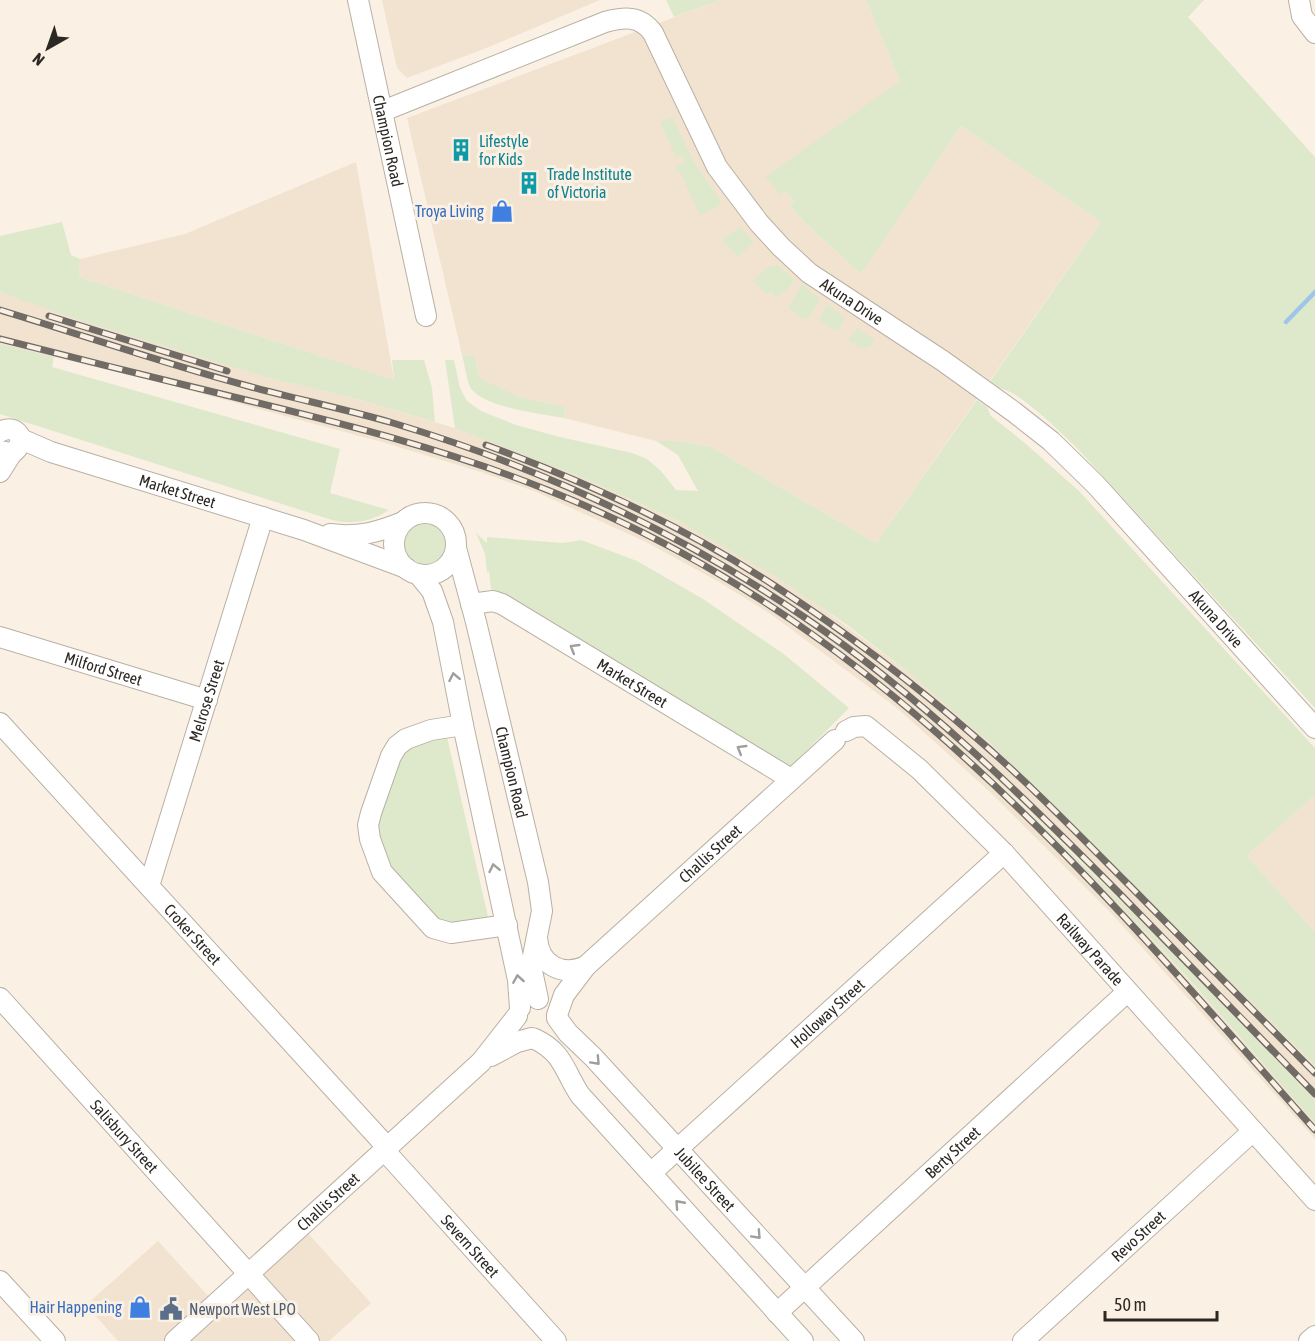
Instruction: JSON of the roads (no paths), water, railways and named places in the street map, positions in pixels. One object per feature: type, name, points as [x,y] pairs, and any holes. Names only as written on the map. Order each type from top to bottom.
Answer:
[{"type":"street","name":"Champion Road","points":[[358,0],[426,316]]},
{"type":"street","points":[[1299,0],[1302,16],[1315,33]]},
{"type":"street","name":"Akuna Drive","points":[[383,111],[605,22],[625,19],[640,20],[653,33],[702,140],[717,167],[759,224],[809,273],[944,361],[1014,411],[1051,441],[1096,485],[1315,728]]},
{"type":"street","points":[[0,472],[7,442]]},
{"type":"street","name":"Market Street","points":[[7,442],[51,452],[304,530],[412,571]]},
{"type":"street","points":[[412,571],[429,575],[442,570],[450,562],[456,548],[455,536],[452,528],[439,516],[422,513],[403,522],[394,543],[397,557],[432,591],[440,612],[518,980],[521,1030],[558,1054],[580,1095],[803,1341]]},
{"type":"street","name":"Melrose Street","points":[[149,886],[262,517]]},
{"type":"street","name":"Market Street","points":[[304,530],[352,536],[373,533],[403,522]]},
{"type":"street","name":"Champion Road","points":[[456,548],[538,882],[542,911],[531,966],[539,999]]},
{"type":"street","name":"Market Street","points":[[471,604],[493,601],[505,605],[791,779]]},
{"type":"street","name":"Milford Street","points":[[0,637],[207,700]]},
{"type":"street","name":"Croker Street","points":[[0,723],[386,1149]]},
{"type":"street","points":[[463,725],[431,730],[406,739],[397,746],[391,756],[371,813],[368,825],[370,839],[382,872],[433,928],[451,933],[507,925]]},
{"type":"street","name":"Railway Parade","points":[[840,736],[854,727],[866,726],[919,769],[1004,853],[1315,1200]]},
{"type":"street","name":"Challis Street","points":[[557,1016],[564,995],[586,966],[840,736]]},
{"type":"street","name":"Holloway Street","points":[[651,1173],[1004,853]]},
{"type":"street","points":[[537,938],[540,954],[548,963],[567,970],[586,966]]},
{"type":"street","name":"Challis Street","points":[[539,999],[554,985],[586,966]]},
{"type":"street","name":"Berty Street","points":[[777,1312],[1127,992]]},
{"type":"street","name":"Salisbury Street","points":[[0,998],[309,1341]]},
{"type":"street","points":[[519,1012],[528,1001],[539,999],[551,1004],[557,1016],[556,1027],[550,1035],[534,1039]]},
{"type":"street","name":"Challis Street","points":[[175,1341],[481,1062],[519,1012]]},
{"type":"street","name":"Jubilee Street","points":[[557,1016],[568,1033],[593,1056],[854,1341]]},
{"type":"street","name":"Challis Street","points":[[481,1062],[517,1042],[534,1039]]},
{"type":"street","name":"Revo Street","points":[[1023,1341],[1253,1131]]},
{"type":"street","name":"Severn Street","points":[[386,1149],[556,1341]]},
{"type":"street","points":[[0,1281],[55,1341]]},
{"type":"street","points":[[1309,1341],[1315,1335]]},
{"type":"waterway","points":[[1286,322],[1315,292]]},
{"type":"railway","points":[[0,310],[186,368],[375,418],[460,445],[527,470],[601,502],[661,531],[720,564],[804,617],[847,648],[890,680],[970,749],[1085,859],[1315,1094]]},
{"type":"railway","points":[[49,316],[227,371]]},
{"type":"railway","points":[[0,339],[317,418],[435,450],[550,491],[621,522],[690,557],[756,597],[820,640],[956,749],[1081,871],[1200,1000],[1315,1130]]},
{"type":"railway","points":[[486,445],[561,474],[671,525],[775,586],[877,657],[950,715],[1033,790],[1315,1073]]},
{"type":"place","name":"Lifestyle for Kids","points":[[461,150]]},
{"type":"place","name":"Trade Institute of Victoria","points":[[529,183]]},
{"type":"place","name":"Troya Living","points":[[502,211]]},
{"type":"place","name":"Hair Happening","points":[[140,1307]]},
{"type":"place","name":"Newport West LPO","points":[[171,1309]]}]
